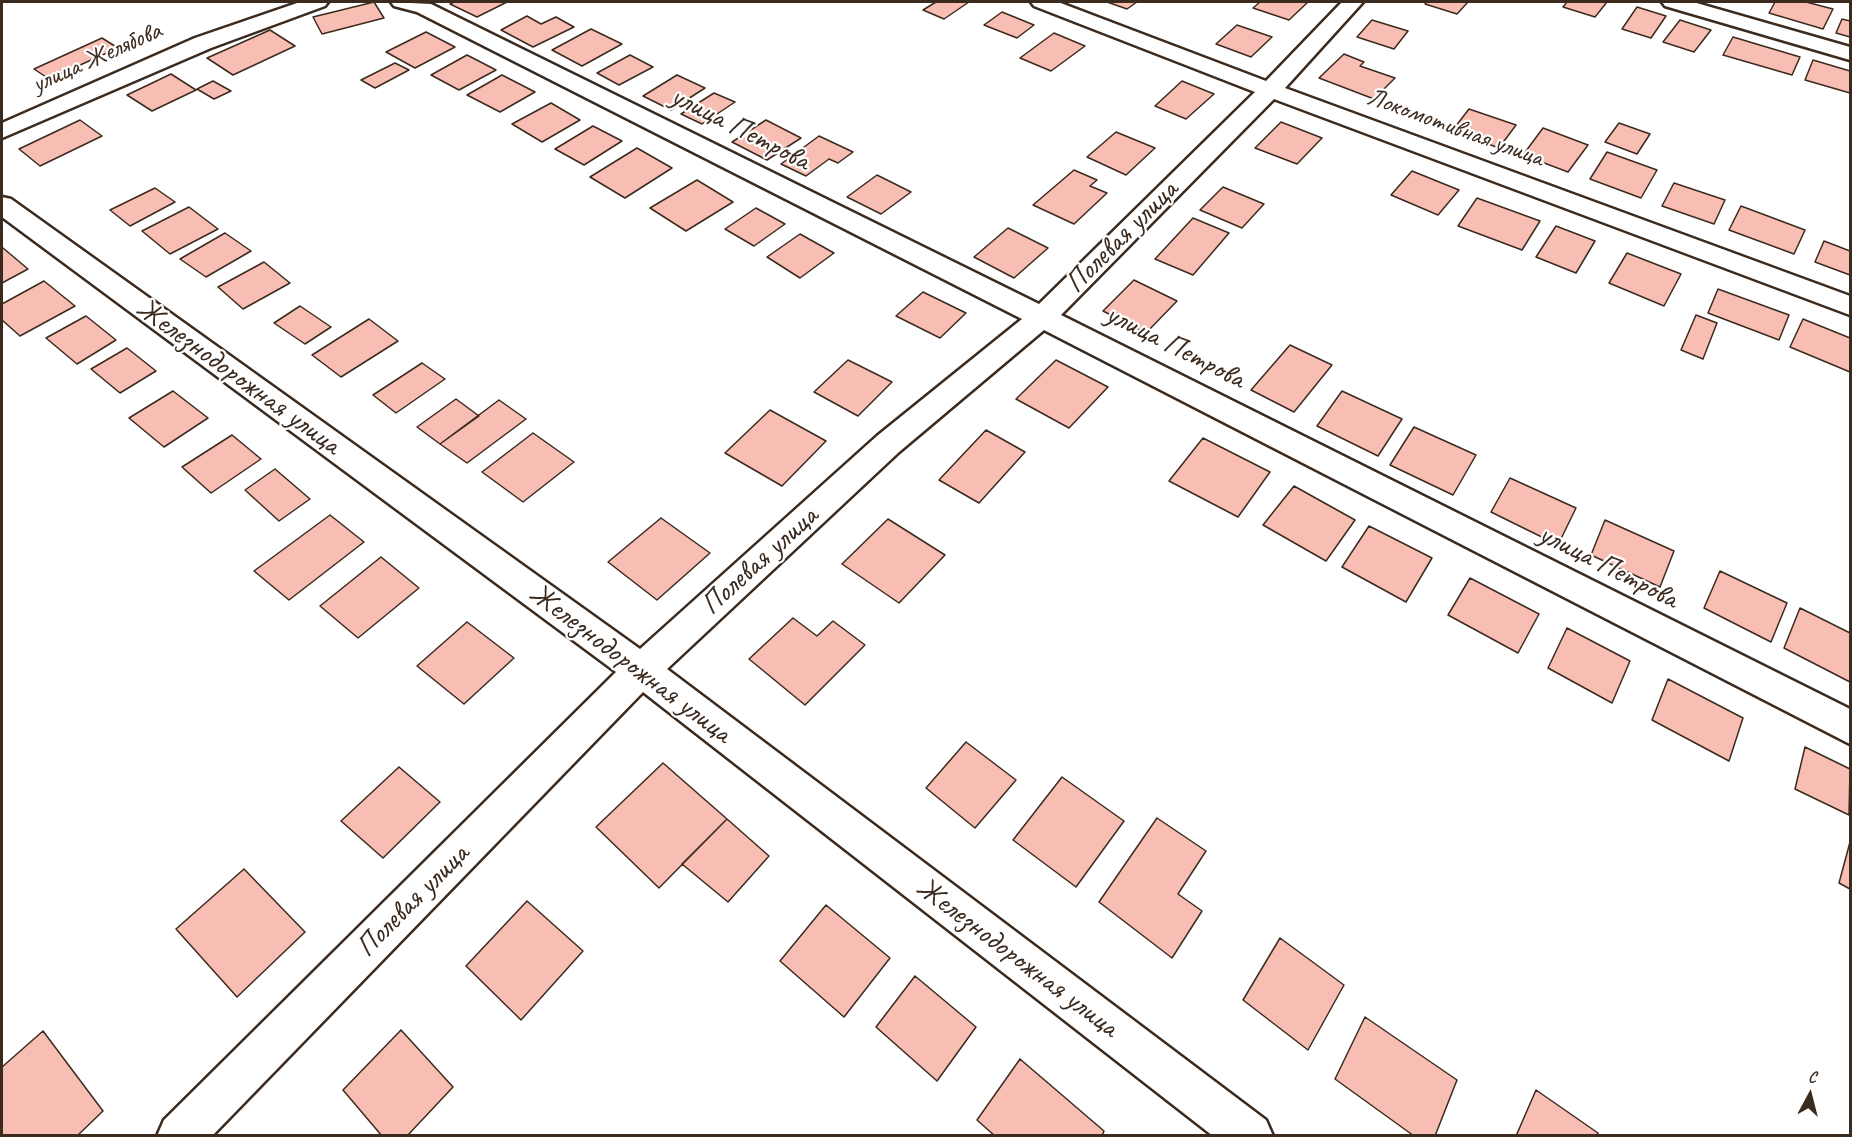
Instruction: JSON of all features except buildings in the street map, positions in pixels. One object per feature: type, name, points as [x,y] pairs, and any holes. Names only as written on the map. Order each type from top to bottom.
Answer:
[{"type":"street","name":"улица Желябова","points":[[2,131],[203,43],[318,2]]},
{"type":"street","name":"улица Петрова","points":[[401,2],[424,8],[1042,317],[1851,727]]},
{"type":"street","name":"Локомотивная улица","points":[[1041,2],[1270,90],[1851,306]]},
{"type":"street","name":"Полевая улица","points":[[180,1136],[640,670],[888,444],[1042,317],[1270,90],[1353,2]]},
{"type":"street","points":[[1672,2],[1851,54]]},
{"type":"street","name":"Железнодорожная улица","points":[[2,204],[640,670],[1250,1136]]}]
